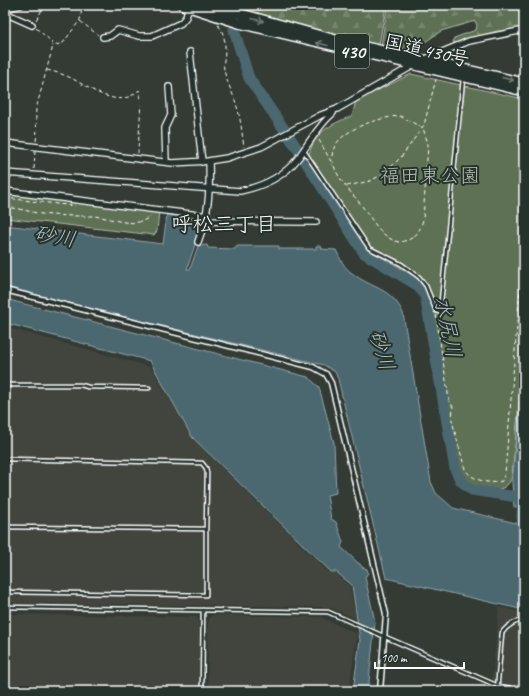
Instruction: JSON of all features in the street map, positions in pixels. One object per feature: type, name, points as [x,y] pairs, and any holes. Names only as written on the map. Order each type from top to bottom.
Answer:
[{"type":"highway","name":"国道430号","points":[[208,5],[321,36],[524,82]]},
{"type":"highway","name":"国道430号","points":[[187,6],[214,15],[334,47],[524,91]]},
{"type":"street","points":[[5,9],[20,5]]},
{"type":"street","points":[[102,37],[110,36],[118,30],[138,36],[152,36],[181,23],[186,17],[187,6]]},
{"type":"street","points":[[5,13],[32,25]]},
{"type":"street","points":[[5,143],[166,162],[209,161],[245,153],[261,147],[320,115],[337,109],[423,60],[469,41],[524,30]]},
{"type":"street","points":[[190,52],[202,162]]},
{"type":"street","points":[[166,162],[165,128],[171,115],[169,87]]},
{"type":"street","points":[[5,173],[210,190],[240,190],[255,188],[280,175],[302,153],[314,132],[337,109]]},
{"type":"street","points":[[198,242],[206,218],[210,190],[209,161]]},
{"type":"street","points":[[5,191],[206,218],[316,222]]},
{"type":"street","points":[[5,290],[313,368],[326,374],[331,383],[386,614],[380,691]]},
{"type":"lane","points":[[302,153],[368,248],[401,264],[419,277],[426,286],[436,311],[440,312],[463,76]]},
{"type":"lane","points":[[5,385],[80,385],[88,387],[149,388]]},
{"type":"lane","points":[[5,459],[202,463],[206,468],[207,473],[206,595],[5,592]]},
{"type":"lane","points":[[5,527],[206,529]]},
{"type":"lane","points":[[5,607],[319,611],[335,614],[498,686],[509,687],[513,691]]},
{"type":"lane","points":[[202,691],[203,610]]},
{"type":"lane","points":[[498,691],[502,633],[505,628],[524,619]]},
{"type":"path","points":[[33,176],[38,130],[35,116],[36,109],[53,46],[51,41],[32,25],[44,5]]},
{"type":"path","points":[[53,46],[63,43],[80,20],[82,8],[78,5]]},
{"type":"path","points":[[214,15],[224,32],[225,57],[223,60],[227,82],[238,108],[245,153]]},
{"type":"path","points":[[80,20],[102,37]]},
{"type":"path","points":[[47,70],[66,76],[97,93],[108,97],[134,96],[139,90],[142,100],[138,130],[138,159]]},
{"type":"path","points":[[347,186],[370,181],[385,173],[402,156],[423,128],[437,76]]},
{"type":"path","points":[[314,132],[333,166],[385,235],[398,242],[413,238],[419,233],[423,214],[428,144],[423,128],[400,116],[385,117],[345,134],[337,141],[333,148],[333,166]]},
{"type":"path","points":[[5,208],[16,208],[43,214],[92,216],[130,223],[139,222],[150,216]]},
{"type":"path","points":[[436,311],[442,356],[450,400],[453,407],[452,421],[465,469],[470,476],[479,480],[502,481],[505,473],[524,240]]},
{"type":"shaded area","points":[[5,327],[151,367],[192,438],[329,573],[335,573],[350,587],[356,619],[329,607],[5,603]]},
{"type":"shaded area","points":[[499,607],[524,613],[524,691],[491,691]]},
{"type":"shaded area","points":[[5,614],[197,617],[200,626],[199,691],[5,691]]},
{"type":"shaded area","points":[[213,615],[320,617],[357,634],[349,691],[208,691],[208,624],[210,617]]},
{"type":"green space","points":[[230,5],[386,5],[379,45],[236,10]]},
{"type":"green space","points":[[389,5],[524,5],[524,29],[497,31],[456,43],[453,42],[454,38],[476,30],[477,25],[475,21],[441,31],[412,51],[381,46],[387,8]]},
{"type":"green space","name":"福田東公園","points":[[411,74],[524,99],[524,351],[512,476],[510,482],[500,489],[487,490],[474,486],[467,482],[459,474],[427,293],[410,274],[368,250],[329,194],[308,158],[318,136],[330,126],[352,116],[356,101]]},
{"type":"green space","points":[[5,193],[159,211],[157,231],[154,235],[5,218]]},
{"type":"water","name":"砂川","points":[[167,214],[201,218],[203,220],[187,269],[190,269],[198,246],[207,245],[208,248],[235,249],[237,246],[279,246],[279,249],[316,249],[316,246],[321,246],[322,249],[336,250],[342,263],[349,271],[393,298],[403,313],[431,482],[436,493],[453,508],[524,525],[524,610],[386,578],[338,379],[335,372],[324,365],[5,288],[5,225],[163,244]]},
{"type":"water","points":[[5,299],[308,377],[319,387],[334,443],[336,493],[327,495],[331,519],[336,522],[343,542],[341,547],[362,567],[367,569],[368,573],[365,577],[375,622],[368,691],[353,691],[360,640],[352,585],[336,572],[331,572],[192,437],[150,361],[5,323]]},
{"type":"water","points":[[524,361],[524,507],[514,507],[512,482]]},
{"type":"waterway","name":"水尻川","points":[[234,30],[249,78],[299,151],[364,253],[417,285],[425,295],[455,469],[461,481],[472,490],[523,498],[522,516],[524,551]]},
{"type":"district","name":"呼松三丁目","points":[[224,224]]}]
